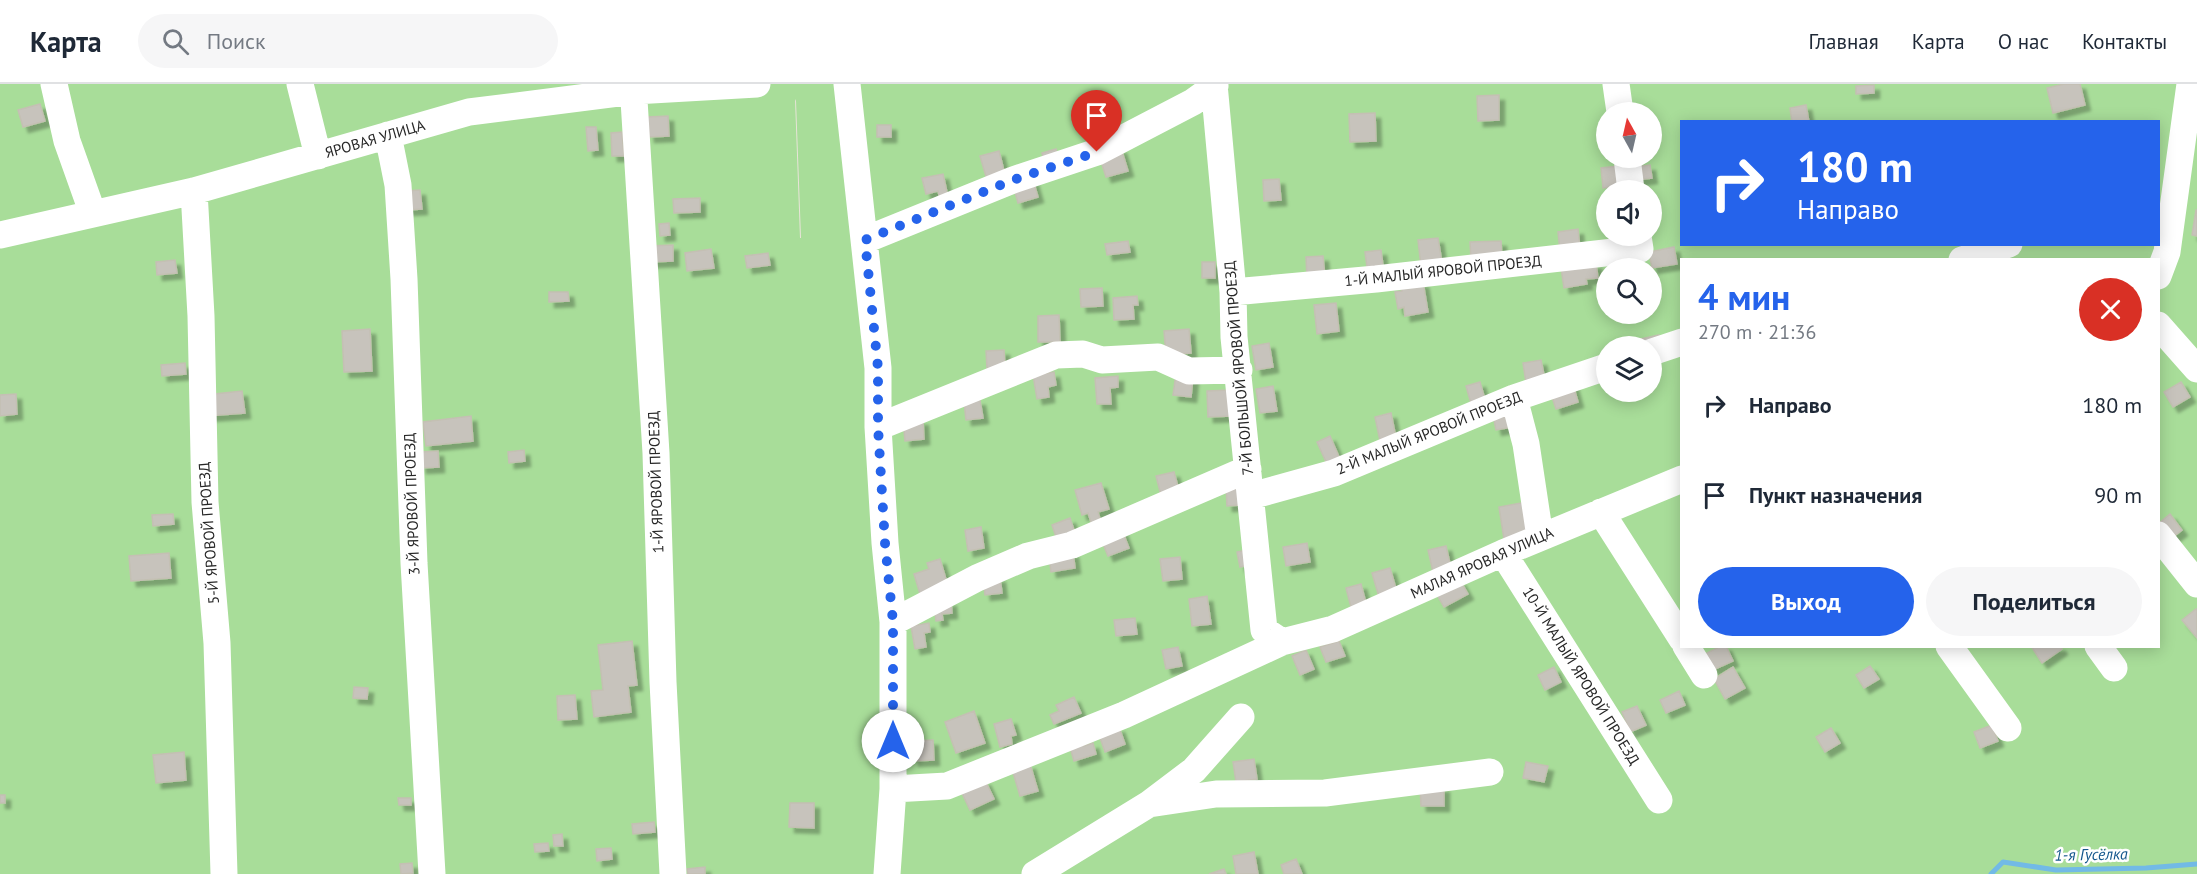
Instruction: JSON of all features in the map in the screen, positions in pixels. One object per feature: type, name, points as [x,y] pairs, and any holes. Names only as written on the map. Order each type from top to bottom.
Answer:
[{"type":"street","points":[[54,84],[68,141],[93,214]]},
{"type":"street","points":[[300,84],[318,156]]},
{"type":"street","name":"ЯРОВАЯ УЛИЦА","points":[[0,235],[194,191],[469,112],[505,95],[757,84]]},
{"type":"street","points":[[847,84],[878,368],[878,427],[885,543],[893,622],[893,789],[887,874]]},
{"type":"street","points":[[1616,84],[1619,102]]},
{"type":"street","points":[[2160,271],[2167,252],[2167,185],[2190,84]]},
{"type":"street","points":[[865,240],[1013,180],[1097,152],[1193,102],[1214,85]]},
{"type":"street","name":"7-Й БОЛЬШОЙ ЯРОВОЙ ПРОЕЗД","points":[[1214,85],[1233,292],[1234,337],[1264,630],[1282,642]]},
{"type":"street","name":"1-Й ЯРОВОЙ ПРОЕЗД","points":[[633,88],[656,453],[663,682],[674,874]]},
{"type":"street","name":"3-Й ЯРОВОЙ ПРОЕЗД","points":[[388,135],[398,185],[404,279],[414,563],[432,874]]},
{"type":"street","name":"5-Й ЯРОВОЙ ПРОЕЗД","points":[[194,191],[201,316],[205,502],[217,643],[225,874]]},
{"type":"street","name":"1-Й МАЛЫЙ ЯРОВОЙ ПРОЕЗД","points":[[1233,292],[1376,279],[1640,249],[1640,246]]},
{"type":"street","points":[[1968,258],[2003,246]]},
{"type":"street","points":[[2160,327],[2197,369]]},
{"type":"street","points":[[1662,349],[1680,343]]},
{"type":"street","points":[[878,427],[1056,355],[1083,354],[1102,360],[1158,357],[1189,371],[1239,370]]},
{"type":"street","name":"2-Й МАЛЫЙ ЯРОВОЙ ПРОЕЗД","points":[[1251,496],[1334,473],[1514,398],[1596,370]]},
{"type":"street","points":[[1514,398],[1526,444],[1540,537]]},
{"type":"street","points":[[893,622],[977,578],[1028,556],[1072,544],[1248,469]]},
{"type":"street","name":"МАЛАЯ ЯРОВАЯ УЛИЦА","points":[[893,789],[947,786],[1124,715],[1282,642],[1333,629],[1503,552],[1680,480]]},
{"type":"street","points":[[1601,512],[1680,636]]},
{"type":"street","points":[[2160,538],[2197,584]]},
{"type":"street","name":"10-Й МАЛЫЙ ЯРОВОЙ ПРОЕЗД","points":[[1503,552],[1659,800]]},
{"type":"street","points":[[1687,648],[1704,675]]},
{"type":"street","points":[[1950,648],[2008,728]]},
{"type":"street","points":[[2099,648],[2114,668]]},
{"type":"street","points":[[1035,874],[1149,804],[1194,770],[1241,717]]},
{"type":"street","points":[[1149,804],[1216,794],[1325,793],[1490,772]]},
{"type":"green space","points":[[0,84],[2197,84],[2197,874],[0,874]],"holes":[[[795,99],[796,101],[801,238],[800,238]]]},
{"type":"building","points":[[2064,84],[2080,84],[2085,105],[2053,113],[2047,88]]},
{"type":"building","points":[[1874,85],[1874,93],[1856,94],[1856,86]]},
{"type":"building","points":[[1499,95],[1499,120],[1478,121],[1477,96]]},
{"type":"building","points":[[40,104],[45,121],[23,127],[18,110]]},
{"type":"building","points":[[1806,105],[1809,120],[1792,120],[1790,108]]},
{"type":"building","points":[[1375,113],[1376,141],[1350,142],[1349,114]]},
{"type":"building","points":[[668,116],[669,136],[649,137],[647,117]]},
{"type":"building","points":[[877,125],[891,125],[891,137],[877,137]]},
{"type":"building","points":[[586,127],[596,127],[598,150],[588,151]]},
{"type":"building","points":[[622,132],[624,156],[612,156],[611,133]]},
{"type":"building","points":[[1121,148],[1128,171],[1106,177],[1099,155]]},
{"type":"building","points":[[1056,149],[1059,160],[1045,164],[1042,153]]},
{"type":"building","points":[[999,151],[1005,175],[987,180],[980,156]]},
{"type":"building","points":[[1601,168],[1618,168],[1619,180],[1602,180]]},
{"type":"building","points":[[1635,168],[1650,168],[1652,178],[1637,180]]},
{"type":"building","points":[[943,174],[948,197],[940,199],[938,191],[926,194],[922,178]]},
{"type":"building","points":[[1279,179],[1281,200],[1264,201],[1263,180]]},
{"type":"building","points":[[1033,180],[1038,197],[1018,203],[1013,185]]},
{"type":"building","points":[[420,190],[422,209],[407,210],[405,191]]},
{"type":"building","points":[[700,198],[700,212],[674,213],[673,199]]},
{"type":"building","points":[[2197,210],[2197,236],[2192,235]]},
{"type":"building","points":[[669,223],[670,235],[660,236],[659,224]]},
{"type":"building","points":[[1578,229],[1580,249],[1560,251],[1558,232]]},
{"type":"building","points":[[1438,238],[1442,263],[1421,266],[1418,240]]},
{"type":"building","points":[[1128,241],[1130,252],[1107,255],[1105,244]]},
{"type":"building","points":[[1501,241],[1502,259],[1471,260],[1470,242]]},
{"type":"building","points":[[673,245],[673,261],[649,262],[648,246]]},
{"type":"building","points":[[1674,247],[1677,264],[1662,266],[1662,258],[1650,258],[1649,252]]},
{"type":"building","points":[[711,249],[714,268],[687,271],[685,253]]},
{"type":"building","points":[[1381,250],[1384,273],[1368,275],[1365,252]]},
{"type":"building","points":[[768,253],[770,265],[747,268],[745,256]]},
{"type":"building","points":[[1323,256],[1325,277],[1307,279],[1306,257]]},
{"type":"building","points":[[175,260],[177,273],[157,275],[156,262]]},
{"type":"building","points":[[1202,262],[1215,262],[1215,278],[1202,278]]},
{"type":"building","points":[[1596,263],[1596,278],[1586,279],[1587,284],[1564,288],[1561,268]]},
{"type":"building","points":[[1423,282],[1428,312],[1405,316],[1404,307],[1398,309],[1395,292],[1402,291],[1400,285]]},
{"type":"building","points":[[1102,288],[1103,306],[1081,307],[1080,289]]},
{"type":"building","points":[[549,292],[568,292],[569,301],[549,302]]},
{"type":"building","points":[[1137,296],[1138,305],[1133,305],[1134,319],[1114,320],[1113,298]]},
{"type":"building","points":[[1336,303],[1339,331],[1317,334],[1314,305]]},
{"type":"building","points":[[1059,315],[1060,342],[1038,342],[1038,316]]},
{"type":"building","points":[[370,329],[372,371],[344,372],[342,331]]},
{"type":"building","points":[[1189,329],[1191,353],[1166,355],[1164,331]]},
{"type":"building","points":[[1269,343],[1273,367],[1256,370],[1252,346]]},
{"type":"building","points":[[1004,350],[1005,367],[987,368],[986,351]]},
{"type":"building","points":[[1541,360],[1545,380],[1526,383],[1523,363]]},
{"type":"building","points":[[185,363],[186,374],[162,376],[161,365]]},
{"type":"building","points":[[1054,372],[1056,385],[1048,387],[1049,397],[1037,399],[1033,375]]},
{"type":"building","points":[[1176,374],[1193,377],[1191,397],[1173,395]]},
{"type":"building","points":[[1118,376],[1118,387],[1110,388],[1111,404],[1097,404],[1095,378]]},
{"type":"building","points":[[1572,381],[1578,402],[1556,409],[1549,388]]},
{"type":"building","points":[[1480,382],[1486,403],[1472,407],[1466,386]]},
{"type":"building","points":[[2181,382],[2190,397],[2173,407],[2164,392]]},
{"type":"building","points":[[1273,386],[1277,411],[1260,413],[1256,389]]},
{"type":"building","points":[[1229,390],[1231,416],[1208,417],[1207,391]]},
{"type":"building","points":[[242,391],[245,413],[207,416],[205,395]]},
{"type":"building","points":[[16,394],[17,414],[0,416],[0,395]]},
{"type":"building","points":[[980,400],[983,418],[966,420],[964,402]]},
{"type":"building","points":[[1509,407],[1513,427],[1496,430],[1492,410]]},
{"type":"building","points":[[1391,413],[1396,438],[1380,441],[1375,417]]},
{"type":"building","points":[[471,416],[473,441],[426,446],[423,422]]},
{"type":"building","points":[[923,420],[924,439],[905,441],[903,421]]},
{"type":"building","points":[[1330,436],[1340,459],[1327,464],[1317,442]]},
{"type":"building","points":[[524,450],[525,461],[509,463],[508,452]]},
{"type":"building","points":[[438,451],[439,467],[421,468],[420,452]]},
{"type":"building","points":[[1174,472],[1180,494],[1162,499],[1156,476]]},
{"type":"building","points":[[1101,483],[1109,509],[1098,512],[1101,522],[1092,525],[1088,513],[1082,515],[1075,490]]},
{"type":"building","points":[[1226,486],[1240,486],[1241,505],[1227,506]]},
{"type":"building","points":[[1526,502],[1532,534],[1504,539],[1499,507]]},
{"type":"building","points":[[173,514],[174,524],[153,526],[152,515]]},
{"type":"building","points":[[2170,514],[2182,530],[2168,541],[2160,527],[2160,522]]},
{"type":"building","points":[[1070,518],[1075,533],[1057,540],[1052,525]]},
{"type":"building","points":[[981,527],[984,548],[968,551],[965,530]]},
{"type":"building","points":[[1122,530],[1129,548],[1108,556],[1101,539]]},
{"type":"building","points":[[1307,543],[1310,562],[1286,566],[1283,547]]},
{"type":"building","points":[[1446,546],[1451,568],[1433,572],[1428,550]]},
{"type":"building","points":[[1251,549],[1254,564],[1240,567],[1237,552]]},
{"type":"building","points":[[1073,552],[1075,568],[1051,572],[1049,556]]},
{"type":"building","points":[[169,553],[171,578],[131,581],[129,556]]},
{"type":"building","points":[[1180,557],[1182,579],[1163,581],[1160,559]]},
{"type":"building","points":[[940,559],[948,586],[920,594],[914,574],[929,569],[927,563]]},
{"type":"building","points":[[1390,568],[1397,592],[1379,597],[1372,573]]},
{"type":"building","points":[[1000,577],[1002,593],[985,595],[983,579]]},
{"type":"building","points":[[1460,580],[1468,594],[1444,607],[1436,593]]},
{"type":"building","points":[[1361,584],[1367,607],[1352,611],[1346,588]]},
{"type":"building","points":[[1207,596],[1211,624],[1192,626],[1189,599]]},
{"type":"building","points":[[951,601],[952,613],[942,614],[943,620],[936,621],[934,604]]},
{"type":"building","points":[[2196,609],[2197,611],[2197,638],[2182,620]]},
{"type":"building","points":[[1135,618],[1137,634],[1116,636],[1114,620]]},
{"type":"building","points":[[929,623],[930,632],[924,633],[926,647],[915,649],[911,626]]},
{"type":"building","points":[[632,641],[637,685],[628,686],[631,712],[594,717],[591,691],[603,690],[598,645]]},
{"type":"building","points":[[1339,641],[1345,656],[1326,662],[1320,647]]},
{"type":"building","points":[[1178,647],[1182,666],[1166,669],[1162,650]]},
{"type":"building","points":[[1717,648],[1727,648],[1733,661],[1713,670],[1705,654]]},
{"type":"building","points":[[2032,648],[2061,648],[2062,649],[2042,663]]},
{"type":"building","points":[[1306,650],[1314,669],[1300,675],[1292,656]]},
{"type":"building","points":[[1870,666],[1879,679],[1864,688],[1856,675]]},
{"type":"building","points":[[1554,667],[1561,682],[1545,690],[1538,675]]},
{"type":"building","points":[[1733,667],[1745,688],[1725,699],[1714,679]]},
{"type":"building","points":[[354,687],[368,688],[367,699],[353,698]]},
{"type":"building","points":[[1679,691],[1685,705],[1666,713],[1660,700]]},
{"type":"building","points":[[575,695],[577,719],[558,720],[557,696]]},
{"type":"building","points":[[1074,697],[1081,713],[1054,724],[1050,715],[1059,711],[1056,705]]},
{"type":"building","points":[[1637,706],[1646,725],[1630,732],[1622,712]]},
{"type":"building","points":[[974,711],[985,743],[956,753],[945,722]]},
{"type":"building","points":[[1011,719],[1016,735],[1011,736],[1012,744],[1000,747],[994,724]]},
{"type":"building","points":[[1992,725],[1998,741],[1980,748],[1974,732]]},
{"type":"building","points":[[1119,727],[1125,744],[1105,752],[1099,735]]},
{"type":"building","points":[[1831,728],[1840,743],[1825,752],[1816,737]]},
{"type":"building","points":[[933,740],[934,760],[913,761],[912,741]]},
{"type":"building","points":[[1082,740],[1084,746],[1093,743],[1096,754],[1074,761],[1069,744]]},
{"type":"building","points":[[184,752],[186,780],[156,783],[153,755]]},
{"type":"building","points":[[1254,759],[1257,779],[1236,782],[1233,762]]},
{"type":"building","points":[[1526,762],[1548,766],[1544,782],[1523,778]]},
{"type":"building","points":[[1030,764],[1038,791],[1020,796],[1012,769]]},
{"type":"building","points":[[985,780],[994,799],[970,810],[961,791]]},
{"type":"building","points":[[1420,787],[1444,787],[1444,806],[1421,806]]},
{"type":"building","points":[[0,795],[5,795],[5,803],[0,803]]},
{"type":"building","points":[[398,798],[411,798],[411,805],[399,805]]},
{"type":"building","points":[[790,803],[814,803],[814,828],[789,827]]},
{"type":"building","points":[[654,822],[655,832],[633,834],[632,824]]},
{"type":"building","points":[[562,834],[563,846],[554,846],[553,835]]},
{"type":"building","points":[[548,843],[549,851],[535,852],[534,844]]},
{"type":"building","points":[[611,848],[612,859],[597,861],[596,849]]},
{"type":"building","points":[[1254,852],[1258,874],[1236,874],[1233,856]]},
{"type":"building","points":[[1296,859],[1302,874],[1284,874],[1281,865]]},
{"type":"building","points":[[412,863],[413,873],[401,874],[400,864]]},
{"type":"building","points":[[705,867],[705,874],[688,874],[687,869]]},
{"type":"building","points":[[1224,869],[1226,874],[1209,874]]},
{"type":"waterway","name":"1-я Гусёлка","points":[[1991,874],[2003,862],[2056,870],[2146,868],[2197,864]]},
{"type":"route","points":[[893,741],[893,622],[885,543],[878,427],[878,368],[865,240],[1013,180],[1097,152]]}]
